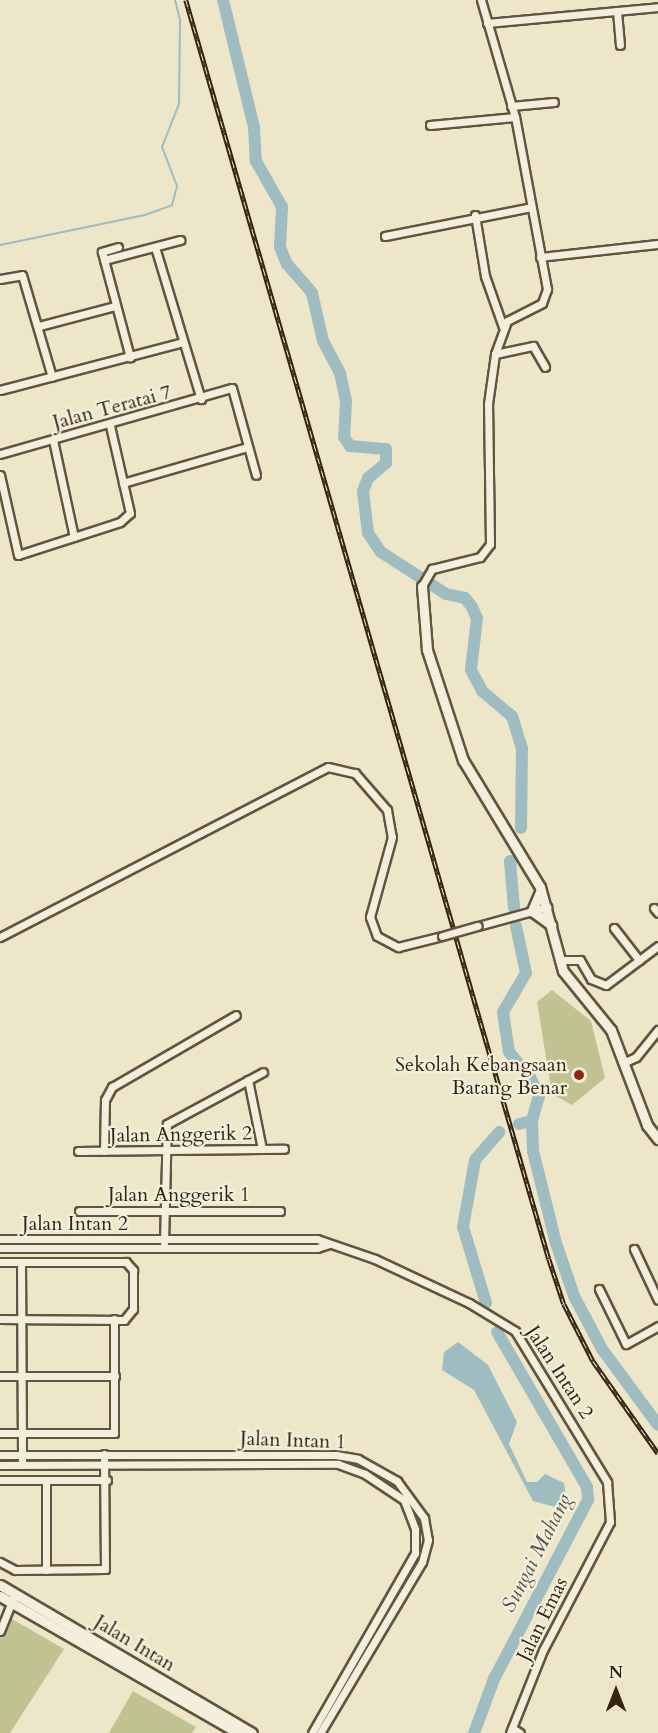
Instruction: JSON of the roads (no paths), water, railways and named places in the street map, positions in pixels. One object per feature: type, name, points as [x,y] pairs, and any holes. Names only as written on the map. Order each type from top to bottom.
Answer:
[{"type":"street","points":[[481,0],[515,117],[546,298],[513,315],[503,327],[495,354],[488,404],[490,544],[480,557],[440,565],[424,581],[427,650],[463,760],[540,887],[559,960],[602,1014],[647,1125],[658,1139]]},
{"type":"street","points":[[487,23],[658,7]]},
{"type":"street","points":[[617,11],[620,45]]},
{"type":"street","points":[[511,106],[554,102]]},
{"type":"street","points":[[430,125],[515,117]]},
{"type":"street","points":[[385,236],[475,215],[531,207]]},
{"type":"street","points":[[475,215],[485,276],[503,327]]},
{"type":"street","points":[[104,260],[180,240]]},
{"type":"street","points":[[540,257],[606,253],[658,243]]},
{"type":"street","points":[[118,247],[102,252],[130,357]]},
{"type":"street","points":[[155,247],[201,399]]},
{"type":"street","points":[[0,279],[22,275],[39,326],[52,377]]},
{"type":"street","points":[[39,326],[115,306]]},
{"type":"street","points":[[0,390],[183,342]]},
{"type":"street","points":[[495,354],[533,346],[545,367]]},
{"type":"street","name":"Jalan Teratai 7","points":[[0,454],[110,426],[232,388],[248,447]]},
{"type":"street","points":[[0,475],[18,555],[120,522],[130,513],[110,426]]},
{"type":"street","points":[[53,440],[74,537]]},
{"type":"street","points":[[123,483],[248,447],[256,475]]},
{"type":"street","points":[[0,938],[328,767],[355,773],[387,810],[392,837],[370,917],[377,936],[398,947],[547,907]]},
{"type":"street","points":[[532,911],[538,903],[540,887]]},
{"type":"street","points":[[532,911],[551,925]]},
{"type":"street","points":[[614,928],[639,960]]},
{"type":"street","points":[[559,960],[580,960],[599,985],[658,947]]},
{"type":"street","points":[[104,1151],[105,1100],[112,1087],[236,1014]]},
{"type":"street","points":[[623,1063],[636,1057],[658,1030]]},
{"type":"street","points":[[164,1248],[165,1150],[170,1120],[263,1072]]},
{"type":"street","points":[[248,1080],[262,1149]]},
{"type":"street","name":"Jalan Anggerik 2","points":[[78,1151],[284,1149]]},
{"type":"street","name":"Jalan Anggerik 1","points":[[79,1211],[280,1211]]},
{"type":"street","name":"Jalan Intan 2","points":[[0,1239],[317,1239],[470,1303],[515,1331],[607,1482],[610,1522]]},
{"type":"street","name":"Jalan Intan 2","points":[[0,1248],[317,1248],[328,1244]]},
{"type":"street","points":[[634,1249],[658,1300]]},
{"type":"street","points":[[0,1262],[126,1262],[133,1270],[131,1315],[114,1319],[0,1319]]},
{"type":"street","points":[[21,1262],[22,1465]]},
{"type":"street","points":[[599,1289],[623,1340],[630,1343],[658,1326]]},
{"type":"street","points":[[0,1433],[114,1433],[114,1319]]},
{"type":"street","points":[[0,1377],[115,1376]]},
{"type":"street","points":[[0,1562],[15,1570],[105,1569],[107,1480],[104,1454]]},
{"type":"street","name":"Jalan Intan 1","points":[[0,1455],[336,1455],[358,1459],[398,1481],[412,1496],[424,1518],[428,1540],[422,1562],[320,1733]]},
{"type":"street","name":"Jalan Intan 1","points":[[0,1465],[338,1464],[364,1474],[404,1500],[415,1529],[415,1553],[312,1733]]},
{"type":"street","points":[[0,1480],[107,1480]]},
{"type":"street","points":[[46,1480],[46,1570]]},
{"type":"street","name":"Jalan Emas","points":[[511,1731],[543,1650],[610,1522]]},
{"type":"street","name":"Jalan Intan","points":[[0,1585],[14,1598],[238,1733]]},
{"type":"street","name":"Jalan Intan","points":[[0,1596],[14,1598],[252,1733]]},
{"type":"street","points":[[0,1631],[1,1621],[14,1598]]},
{"type":"street","points":[[511,1731],[520,1733]]},
{"type":"water","points":[[458,1342],[488,1365],[517,1422],[509,1444],[527,1482],[537,1482],[545,1474],[564,1483],[566,1497],[555,1507],[533,1501],[474,1390],[442,1370],[444,1352]]},
{"type":"waterway","points":[[0,245],[145,215],[172,205],[177,186],[162,147],[179,104],[180,20],[175,0]]},
{"type":"waterway","points":[[223,0],[254,127],[256,161],[282,207],[280,247],[287,264],[312,293],[323,341],[340,373],[346,401],[344,437],[350,446],[386,449],[386,463],[368,478],[363,491],[368,533],[381,552],[446,594],[465,598],[472,607],[477,618],[471,670],[482,691],[512,716],[522,748],[521,828]]},
{"type":"waterway","points":[[510,861],[514,908]]},
{"type":"waterway","points":[[516,926],[526,973],[503,1012],[509,1052],[530,1077],[539,1096],[532,1121],[533,1151],[556,1243],[574,1296],[602,1349],[658,1425]]},
{"type":"waterway","name":"Sungai Mahang","points":[[519,1124],[532,1121]]},
{"type":"waterway","name":"Sungai Mahang","points":[[486,1303],[463,1227],[475,1160],[499,1132]]},
{"type":"waterway","name":"Sungai Mahang","points":[[474,1733],[494,1679],[588,1500],[587,1487],[497,1332]]},
{"type":"railway","points":[[186,0],[549,1259],[564,1304],[593,1361],[658,1453]]},
{"type":"place","name":"Sekolah Kebangsaan Batang Benar","points":[[579,1075]]}]
